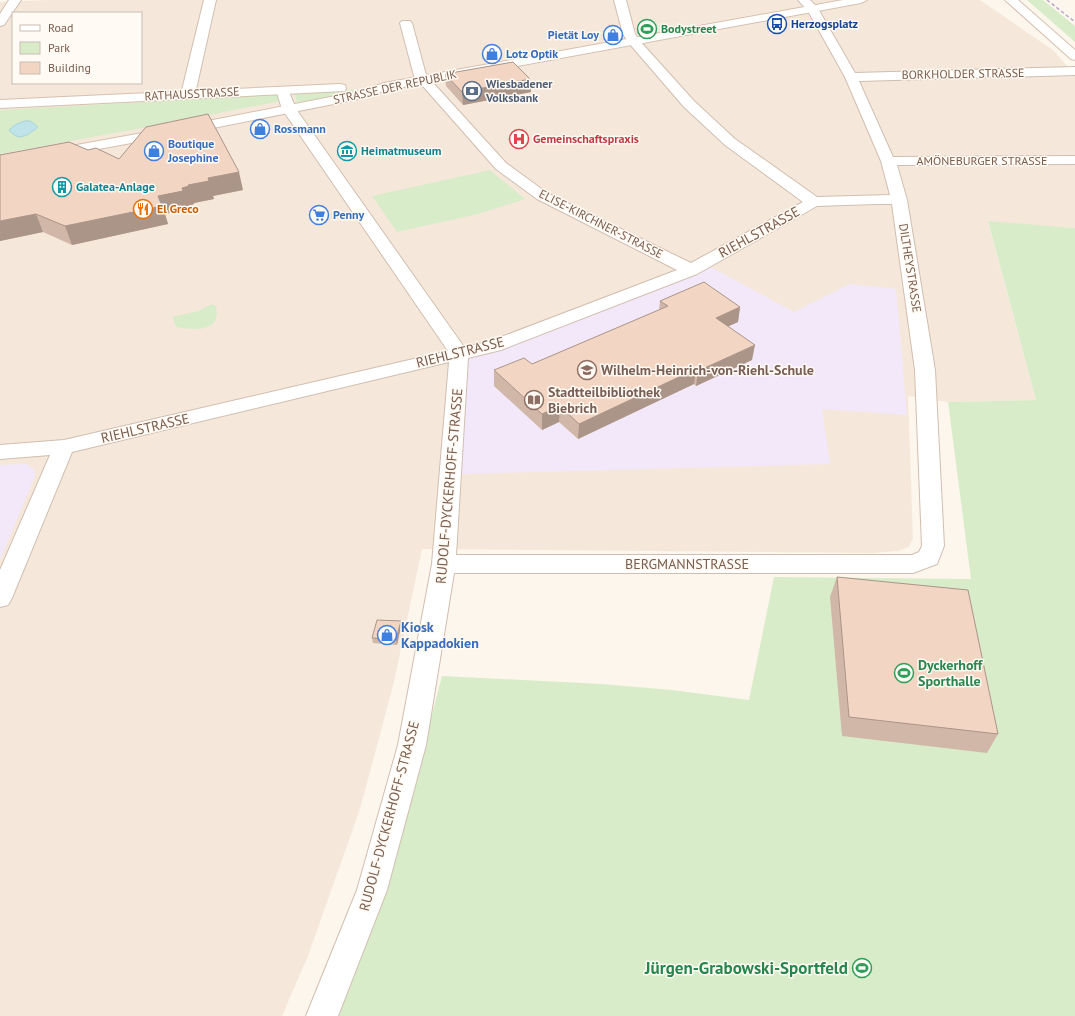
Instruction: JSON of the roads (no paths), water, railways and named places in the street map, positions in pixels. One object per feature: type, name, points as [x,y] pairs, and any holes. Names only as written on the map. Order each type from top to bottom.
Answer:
[{"type":"street","points":[[0,23],[15,0]]},
{"type":"street","points":[[188,94],[210,0]]},
{"type":"street","points":[[620,0],[629,34],[634,42],[689,104],[730,142],[814,202]]},
{"type":"street","name":"STRASSE DER REPUBLIK","points":[[0,163],[289,109],[364,94],[384,87],[634,42],[809,4],[861,0]]},
{"type":"street","points":[[1006,2],[1063,45],[1075,56]]},
{"type":"street","name":"DILTHEYSTRASSE","points":[[809,4],[851,77],[888,161],[899,200],[925,370],[933,546],[929,558]]},
{"type":"street","name":"ELISE-KIRCHNER-STRASSE","points":[[406,23],[420,76],[501,166],[542,196],[691,270]]},
{"type":"street","name":"BORKHOLDER STRASSE","points":[[851,77],[1075,72]]},
{"type":"street","name":"RATHAUSSTRASSE","points":[[0,104],[188,94],[384,87]]},
{"type":"street","points":[[282,90],[289,109],[459,353]]},
{"type":"street","name":"AMÖNEBURGER STRASSE","points":[[888,161],[1075,160]]},
{"type":"street","name":"RIEHLSTRASSE","points":[[0,452],[64,447],[494,346],[691,270],[814,202],[870,199],[899,200]]},
{"type":"street","name":"RUDOLF-DYCKERHOFF-STRASSE","points":[[322,1016],[372,890],[412,745],[444,564],[459,353]]},
{"type":"street","points":[[0,598],[64,447]]},
{"type":"street","name":"BERGMANNSTRASSE","points":[[444,564],[912,564],[929,558]]},
{"type":"water","points":[[24,121],[30,121],[37,126],[37,128],[26,135],[19,137],[9,130],[15,125]]},
{"type":"railway","points":[[1047,0],[1075,22]]},
{"type":"place","name":"Herzogsplatz","points":[[777,24]]},
{"type":"place","name":"Bodystreet","points":[[647,29]]},
{"type":"place","name":"Pietät Loy","points":[[613,35]]},
{"type":"place","name":"Lotz Optik","points":[[492,54]]},
{"type":"place","name":"Wiesbadener Volksbank","points":[[472,91]]},
{"type":"place","name":"Rossmann","points":[[260,129]]},
{"type":"place","name":"Gemeinschaftspraxis","points":[[519,139]]},
{"type":"place","name":"Boutique Josephine","points":[[154,151]]},
{"type":"place","name":"Heimatmuseum","points":[[347,151]]},
{"type":"place","name":"Galatea-Anlage","points":[[62,187]]},
{"type":"place","name":"El Greco","points":[[143,209]]},
{"type":"place","name":"Penny","points":[[319,215]]},
{"type":"place","name":"Wilhelm-Heinrich-von-Riehl-Schule","points":[[587,370]]},
{"type":"place","name":"Stadtteilbibliothek Biebrich","points":[[534,400]]},
{"type":"place","name":"Kiosk Kappadokien","points":[[387,635]]},
{"type":"place","name":"Dyckerhoff Sporthalle","points":[[904,673]]},
{"type":"place","name":"Jürgen-Grabowski-Sportfeld","points":[[862,968]]}]
